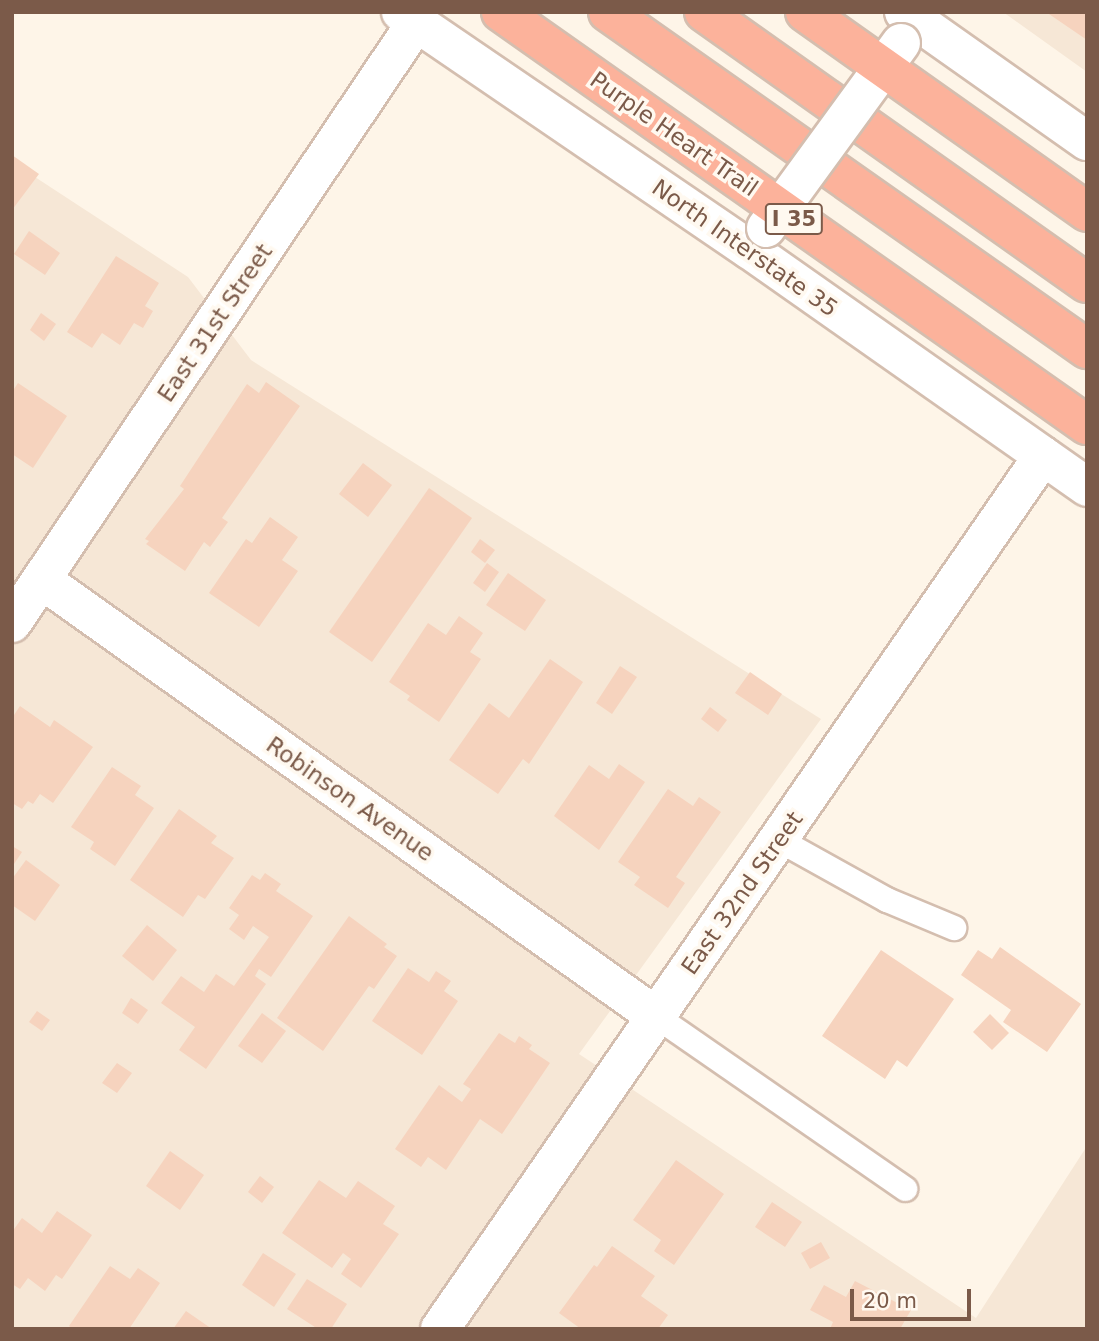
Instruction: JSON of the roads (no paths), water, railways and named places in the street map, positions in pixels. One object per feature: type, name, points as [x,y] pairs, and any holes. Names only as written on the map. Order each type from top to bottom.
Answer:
[{"type":"highway","name":"Purple Heart Trail","points":[[501,12],[1087,425]]},
{"type":"highway","name":"I 35","points":[[608,12],[1087,349]]},
{"type":"highway","points":[[704,12],[1087,283]]},
{"type":"highway","points":[[805,12],[1087,212]]},
{"type":"street","name":"North Interstate 35","points":[[409,18],[761,258],[1087,486]]},
{"type":"street","name":"East 31st Street","points":[[12,623],[409,18]]},
{"type":"street","points":[[765,228],[903,28],[1087,141]]},
{"type":"street","name":"East 32nd Street","points":[[440,1329],[1043,456]]},
{"type":"street","name":"Robinson Avenue","points":[[42,580],[657,1017]]},
{"type":"lane","points":[[779,840],[887,900],[954,928]]},
{"type":"lane","points":[[657,1017],[905,1189]]}]
